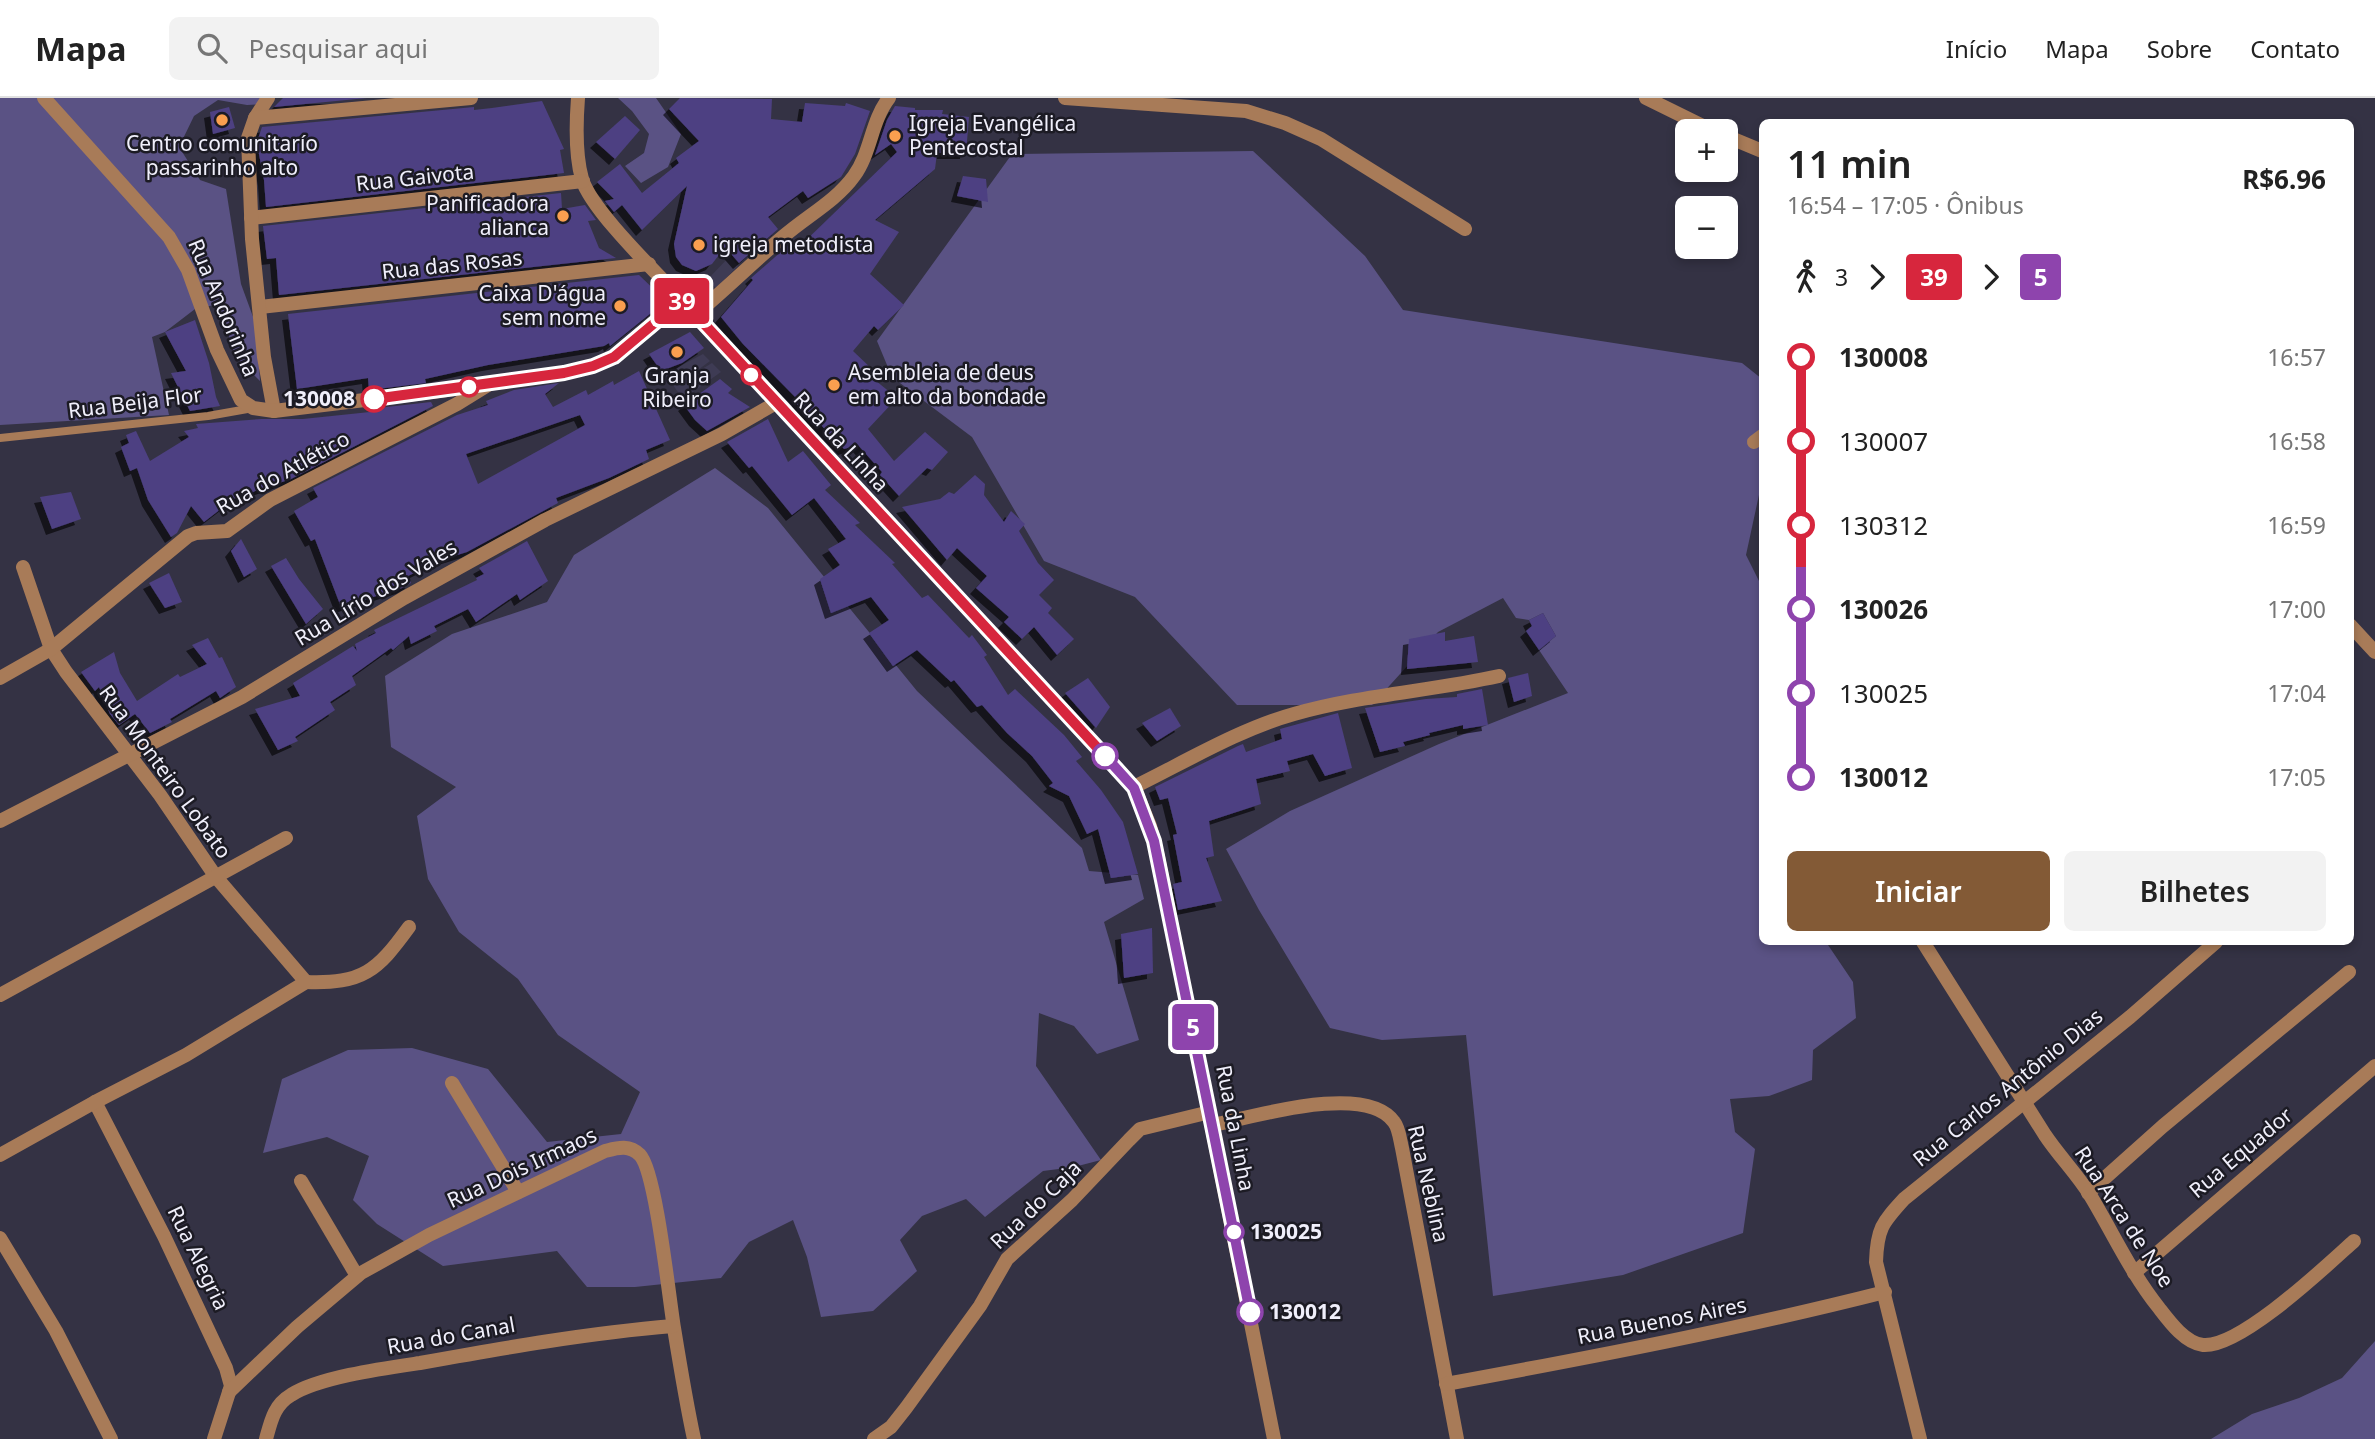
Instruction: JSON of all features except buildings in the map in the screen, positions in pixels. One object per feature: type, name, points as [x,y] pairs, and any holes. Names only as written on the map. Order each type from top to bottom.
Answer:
[{"type":"street","name":"Rua Andorinha","points":[[44,98],[169,237],[188,270],[234,390],[241,400],[253,408]]},
{"type":"street","points":[[268,98],[248,138],[251,218],[264,357],[274,411],[447,390],[564,373],[593,366],[614,357],[682,300]]},
{"type":"street","points":[[256,118],[471,98]]},
{"type":"street","name":"Rua da Linha","points":[[578,98],[576,134],[583,181],[597,206],[1134,788],[1150,826],[1158,857],[1274,1439]]},
{"type":"street","points":[[696,314],[784,236],[839,192],[854,176],[864,158],[882,107],[889,98]]},
{"type":"street","points":[[1065,98],[1246,111],[1285,123],[1321,139],[1465,229]]},
{"type":"street","points":[[1646,98],[1689,119]]},
{"type":"street","points":[[1738,141],[1759,150]]},
{"type":"street","name":"Rua Gaivota","points":[[251,218],[583,181]]},
{"type":"street","name":"Rua das Rosas","points":[[260,307],[649,264]]},
{"type":"street","name":"Rua do Atlético","points":[[0,678],[51,649],[188,536],[228,531],[282,494],[457,404],[492,383]]},
{"type":"street","name":"Rua Lírio dos Vales","points":[[0,821],[242,697],[404,598],[545,520],[722,434],[776,403]]},
{"type":"street","name":"Rua Beija Flor","points":[[253,408],[274,411]]},
{"type":"street","name":"Rua Monteiro Lobato","points":[[23,567],[51,649],[79,691],[167,806],[216,877],[306,982]]},
{"type":"street","points":[[2354,629],[2375,652]]},
{"type":"street","points":[[1134,788],[1265,723],[1296,713],[1499,676]]},
{"type":"street","points":[[0,995],[286,838]]},
{"type":"street","points":[[0,1155],[186,1055],[306,982],[341,981],[375,969],[409,927]]},
{"type":"street","name":"Rua Arca de Noe","points":[[1925,945],[2046,1136],[2088,1193],[2134,1273],[2159,1308],[2187,1339],[2202,1345],[2218,1343],[2236,1335],[2273,1310],[2354,1241]]},
{"type":"street","name":"Rua Carlos Antônio Dias","points":[[1920,1439],[1876,1262],[1877,1241],[1884,1220],[1904,1199],[2130,1017],[2213,945]]},
{"type":"street","points":[[2088,1193],[2163,1126],[2348,972]]},
{"type":"street","name":"Rua Equador","points":[[2134,1273],[2375,1066]]},
{"type":"street","points":[[452,1083],[518,1192]]},
{"type":"street","name":"Rua Alegria","points":[[95,1102],[211,1332],[226,1368],[231,1386],[214,1439]]},
{"type":"street","name":"Rua Neblina","points":[[1212,1119],[1315,1104],[1351,1103],[1381,1111],[1395,1123],[1457,1439]]},
{"type":"street","name":"Rua do Caja","points":[[874,1439],[891,1427],[906,1408],[980,1306],[1007,1259],[1072,1200],[1140,1129],[1212,1119]]},
{"type":"street","name":"Rua Dois Irmaos","points":[[229,1392],[297,1327],[357,1276],[429,1235],[605,1151],[622,1147],[632,1149],[646,1165],[694,1439]]},
{"type":"street","points":[[302,1181],[357,1276]]},
{"type":"street","points":[[0,1238],[55,1331],[111,1439]]},
{"type":"street","name":"Rua Buenos Aires","points":[[1446,1384],[1724,1331],[1885,1292]]},
{"type":"street","name":"Rua do Canal","points":[[266,1439],[280,1402],[313,1385],[389,1368],[514,1347],[619,1330],[673,1326]]},
{"type":"lane","name":"Rua Beija Flor","points":[[0,438],[208,416],[253,408]]},
{"type":"shaded area","points":[[0,98],[269,98],[265,104],[247,105],[218,100],[194,116],[179,147],[200,180],[226,189],[241,284],[256,325],[260,381],[235,356],[219,304],[195,309],[165,332],[152,337],[169,415],[0,425]]},
{"type":"shaded area","points":[[618,98],[656,98],[681,134],[668,167],[641,183],[625,166],[644,153],[649,134],[632,111]]},
{"type":"shaded area","points":[[1253,151],[1365,256],[1403,310],[1742,363],[1759,377],[1759,495],[1746,555],[1759,581],[1759,945],[1828,945],[1853,982],[1856,1018],[1813,1050],[1812,1080],[1769,1096],[1730,1099],[1735,1132],[1755,1149],[1743,1233],[1623,1275],[1493,1296],[1466,1035],[1382,1040],[1330,1028],[1259,910],[1226,849],[1290,811],[1439,744],[1568,693],[1539,650],[1556,636],[1543,613],[1529,620],[1516,618],[1503,598],[1438,632],[1372,705],[1237,705],[1135,597],[1044,561],[972,437],[892,377],[877,341],[1012,154]]},
{"type":"shaded area","points":[[730,256],[738,266],[716,288],[707,280]]},
{"type":"shaded area","points":[[703,354],[710,361],[687,378],[712,363],[721,372],[683,399],[665,374]]},
{"type":"shaded area","points":[[715,468],[768,508],[917,691],[1082,848],[1089,871],[1138,875],[1144,899],[1104,922],[1139,1040],[1097,1054],[1074,1026],[1039,1013],[1036,1066],[1101,1160],[1043,1171],[985,1217],[966,1199],[922,1216],[900,1240],[917,1271],[873,1311],[821,1317],[807,1257],[793,1220],[749,1242],[721,1278],[635,1287],[587,1287],[557,1251],[443,1266],[377,1224],[353,1200],[369,1156],[327,1137],[263,1153],[282,1079],[348,1050],[412,1048],[488,1069],[547,1142],[621,1134],[640,1092],[558,1035],[518,979],[459,932],[428,879],[417,816],[456,787],[391,747],[385,676],[452,634],[547,602],[574,555]]},
{"type":"shaded area","points":[[2375,1341],[2375,1439],[2211,1439],[2252,1414],[2299,1398],[2342,1378]]},
{"type":"bus line","name":"39","points":[[374,399],[564,373],[593,366],[614,357],[682,300],[1105,756]]},
{"type":"bus line","name":"5","points":[[1105,756],[1134,788],[1154,841],[1250,1312]]},
{"type":"place","name":"Centro comunitarío passarinho alto","points":[[222,120]]},
{"type":"place","name":"Igreja Evangélica Pentecostal","points":[[895,136]]},
{"type":"place","name":"Panificadora alianca","points":[[563,216]]},
{"type":"place","name":"igreja metodista","points":[[699,245]]},
{"type":"place","name":"Caixa D'água sem nome","points":[[620,306]]},
{"type":"place","name":"Granja Ribeiro","points":[[677,352]]},
{"type":"place","name":"Asembleia de deus em alto da bondade","points":[[834,385]]},
{"type":"place","name":"130008","points":[[374,399]]},
{"type":"place","name":"130025","points":[[1234,1232]]},
{"type":"place","name":"130012","points":[[1250,1312]]}]
